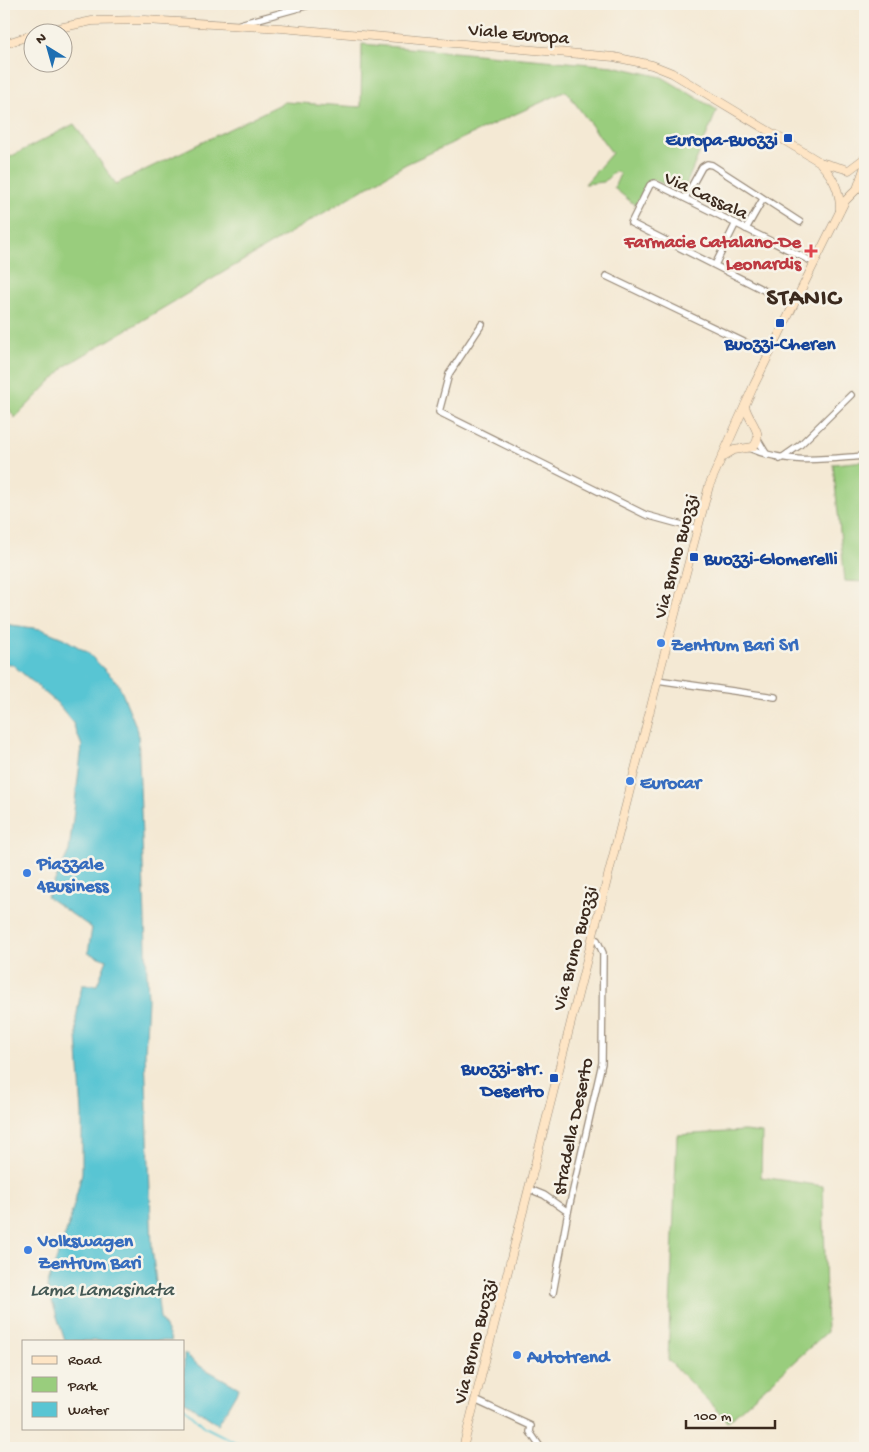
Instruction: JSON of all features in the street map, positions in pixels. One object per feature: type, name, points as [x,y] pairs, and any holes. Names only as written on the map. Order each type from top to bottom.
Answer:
[{"type":"main road","name":"Viale Europa","points":[[72,25],[85,22],[119,20],[237,25],[501,45],[641,62],[672,73],[820,162]]},
{"type":"main road","points":[[4,44],[22,38]]},
{"type":"main road","points":[[840,212],[837,187],[839,174],[865,158]]},
{"type":"main road","points":[[820,162],[856,174],[859,181]]},
{"type":"main road","points":[[820,162],[843,193],[854,192]]},
{"type":"main road","points":[[721,458],[758,440],[758,431],[752,425],[745,406],[845,201],[854,192],[865,166]]},
{"type":"main road","name":"Via Bruno Buozzi","points":[[463,1448],[697,529],[709,486],[745,406]]},
{"type":"main road","points":[[744,448],[734,442],[734,430],[744,423],[752,425]]},
{"type":"street","points":[[237,25],[313,4]]},
{"type":"street","points":[[685,198],[702,168],[707,164],[712,165],[800,222]]},
{"type":"street","name":"Via Cassala","points":[[715,265],[631,223],[650,185],[654,183],[815,263]]},
{"type":"street","points":[[746,229],[762,199]]},
{"type":"street","points":[[736,223],[715,265],[793,305]]},
{"type":"street","points":[[606,276],[769,354]]},
{"type":"street","points":[[482,324],[449,374],[439,412],[646,515],[697,529]]},
{"type":"street","points":[[780,459],[800,445],[851,395]]},
{"type":"street","points":[[758,440],[769,456]]},
{"type":"street","points":[[800,445],[798,453],[801,460]]},
{"type":"street","points":[[744,448],[780,459],[801,460],[865,456]]},
{"type":"street","points":[[658,680],[775,697]]},
{"type":"street","name":"stradella Deserto","points":[[553,1293],[568,1212],[602,1063],[603,953],[596,940],[592,938]]},
{"type":"street","points":[[529,1189],[544,1195],[568,1212]]},
{"type":"street","points":[[475,1400],[531,1426],[530,1432],[540,1448]]},
{"type":"green space","points":[[362,44],[613,66],[662,77],[717,110],[683,192],[652,179],[635,205],[614,188],[620,174],[615,171],[604,182],[585,184],[612,153],[566,91],[406,164],[67,365],[15,418],[4,401],[4,160],[74,124],[116,184],[285,102],[361,107]]},
{"type":"green space","points":[[865,461],[865,582],[845,581],[833,464]]},
{"type":"green space","points":[[744,1131],[762,1133],[761,1177],[823,1186],[827,1332],[728,1421],[668,1360],[677,1135]]},
{"type":"water","name":"Lama Lamasinata","points":[[4,624],[41,629],[63,638],[87,652],[118,683],[138,731],[148,1000],[145,1053],[152,1248],[160,1318],[171,1340],[65,1340],[47,1286],[69,1224],[82,1173],[82,1114],[76,1019],[82,985],[97,985],[107,960],[88,953],[92,928],[47,897],[69,851],[82,746],[72,721],[57,703],[13,665],[4,663]]},
{"type":"water","name":"Lama Lamasinata","points":[[185,1354],[198,1365],[239,1388],[218,1424],[185,1402]]},
{"type":"waterway","name":"Lama Lamasinata","points":[[185,1408],[205,1427],[247,1448]]},
{"type":"place","name":"Europa-Buozzi","points":[[788,138]]},
{"type":"place","name":"Farmacie Catalano-De Leonardis","points":[[811,251]]},
{"type":"place","name":"Buozzi-Cheren","points":[[780,323]]},
{"type":"place","name":"Buozzi-Glomerelli","points":[[694,557]]},
{"type":"place","name":"Zentrum Bari Srl","points":[[661,643]]},
{"type":"place","name":"Eurocar","points":[[630,781]]},
{"type":"place","name":"Piazzale 4Business","points":[[27,873]]},
{"type":"place","name":"Buozzi-str. Deserto","points":[[554,1078]]},
{"type":"place","name":"Volkswagen Zentrum Bari","points":[[28,1250]]},
{"type":"place","name":"Autotrend","points":[[517,1355]]},
{"type":"district","name":"STANIC","points":[[804,296]]}]
